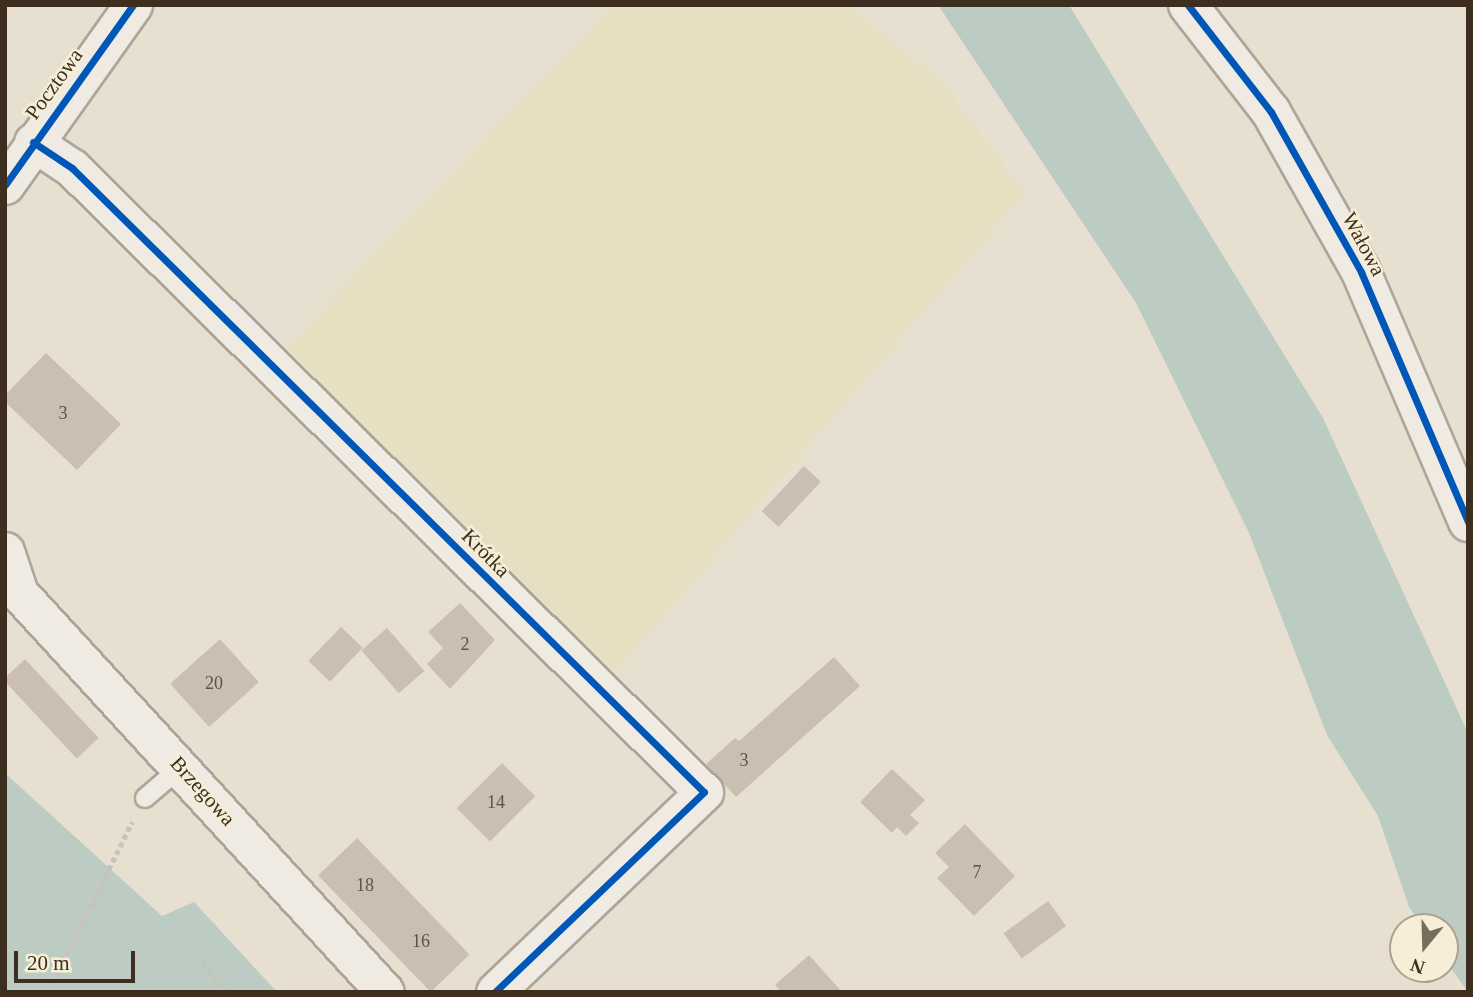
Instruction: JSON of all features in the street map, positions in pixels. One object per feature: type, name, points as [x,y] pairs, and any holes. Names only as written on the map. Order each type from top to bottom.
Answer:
[{"type":"street","name":"Pocztowa","points":[[5,184],[133,5]]},
{"type":"street","name":"Wałowa","points":[[1188,5],[1271,112],[1361,272],[1468,522]]},
{"type":"street","name":"Krótka","points":[[33,142],[72,168],[704,792],[495,992]]},
{"type":"street","name":"Brzegowa","points":[[5,551],[19,593],[385,992]]},
{"type":"lane","points":[[145,798],[181,767]]},
{"type":"path","points":[[52,984],[121,843]]},
{"type":"path","points":[[202,963],[228,992]]},
{"type":"shaded area","points":[[613,5],[847,5],[944,84],[1025,193],[614,674],[283,351]]},
{"type":"shaded area","points":[[938,5],[1069,5],[1323,418],[1468,733],[1468,992],[1459,979],[1459,913],[1413,913],[1409,907],[1378,816],[1327,735],[1249,533],[1136,303]]},
{"type":"shaded area","points":[[5,773],[162,916],[194,902],[277,992],[5,992]]},
{"type":"building","points":[[46,353],[121,424],[77,470],[5,402],[5,395]]},
{"type":"building","points":[[804,466],[821,482],[779,527],[762,511]]},
{"type":"building","points":[[460,603],[495,640],[450,689],[427,664],[443,648],[428,632]]},
{"type":"building","points":[[341,627],[363,648],[330,682],[308,661]]},
{"type":"building","points":[[387,628],[424,671],[399,693],[361,650]]},
{"type":"building","points":[[220,639],[259,682],[209,727],[170,684]]},
{"type":"building","points":[[834,657],[860,686],[736,797],[706,764],[735,738],[739,741]]},
{"type":"building","points":[[25,659],[99,738],[77,758],[5,682],[5,678]]},
{"type":"building","points":[[502,763],[535,796],[490,841],[457,808]]},
{"type":"building","points":[[892,769],[925,800],[910,815],[919,823],[906,836],[897,827],[892,833],[860,802]]},
{"type":"building","points":[[965,824],[1015,876],[974,916],[937,878],[949,867],[935,853]]},
{"type":"building","points":[[357,838],[470,955],[431,992],[318,876]]},
{"type":"building","points":[[1048,901],[1066,926],[1022,958],[1004,933]]},
{"type":"building","points":[[809,955],[842,992],[781,992],[775,985]]},
{"type":"cycle path","points":[[5,185],[133,5]]},
{"type":"cycle path","points":[[1188,5],[1271,112],[1361,272],[1468,522]]},
{"type":"cycle path","points":[[33,142],[72,168],[704,792],[495,992]]}]
